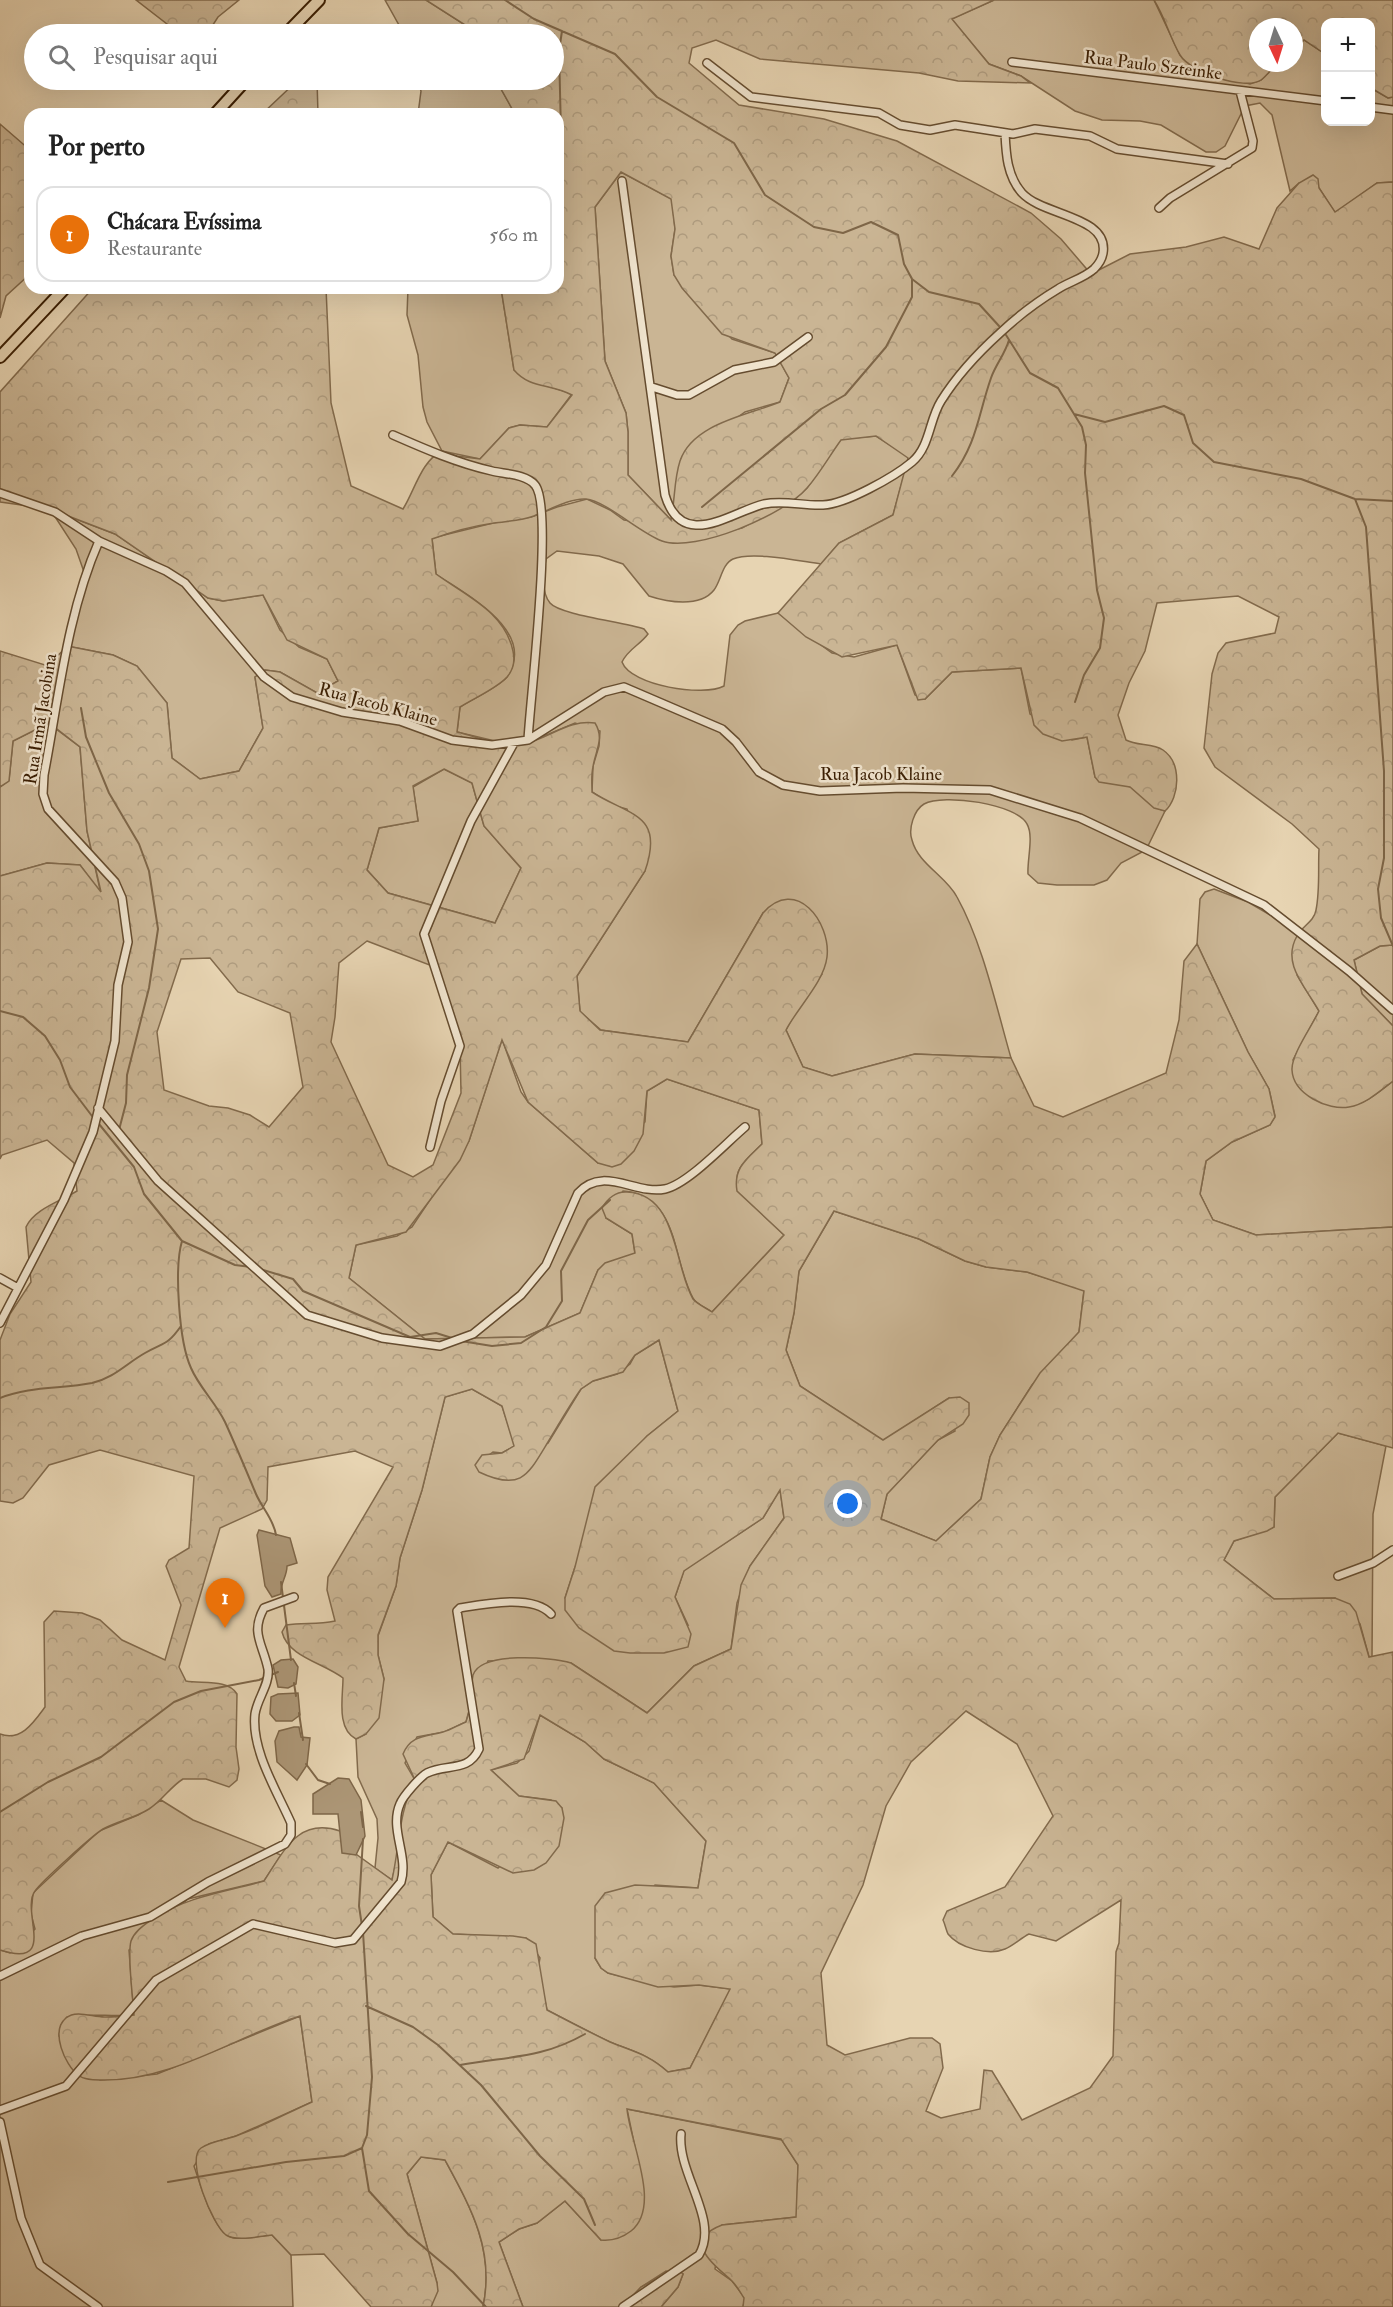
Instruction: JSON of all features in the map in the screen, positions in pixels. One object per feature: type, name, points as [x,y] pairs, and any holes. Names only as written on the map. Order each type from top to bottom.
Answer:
[{"type":"highway","points":[[296,24],[319,0]]},
{"type":"highway","points":[[220,108],[237,90]]},
{"type":"highway","points":[[0,357],[59,294]]},
{"type":"street","name":"Rua Paulo Szteinke","points":[[1012,62],[1321,100]]},
{"type":"street","points":[[707,63],[751,96],[879,113],[900,125],[930,130],[955,125],[1014,134],[1035,129],[1090,136],[1117,149],[1228,164]]},
{"type":"street","points":[[1159,208],[1170,198],[1250,151],[1253,145],[1240,91]]},
{"type":"street","points":[[1375,108],[1393,110]]},
{"type":"street","points":[[622,181],[665,495],[673,512],[689,523],[718,523],[771,503],[834,503],[850,497],[911,463],[922,450],[941,400],[984,350],[1012,322],[1039,302],[1093,270],[1102,256],[1102,239],[1091,226],[1054,213],[1030,200],[1021,192],[1008,163],[1005,133]]},
{"type":"street","points":[[652,387],[676,395],[689,395],[734,370],[774,362],[808,337]]},
{"type":"street","points":[[393,435],[433,453],[490,471],[523,477],[535,484],[539,494],[542,529],[528,740]]},
{"type":"street","points":[[0,493],[55,512],[99,541]]},
{"type":"street","name":"Rua Jacob Klaine","points":[[99,541],[166,571],[185,583],[264,676],[292,696],[342,712],[400,721],[452,740],[492,745],[514,744],[528,740],[604,692],[624,687],[722,729],[759,772],[783,785],[820,791],[903,788],[990,790],[1001,793],[1080,818],[1264,905],[1349,971],[1393,1010]]},
{"type":"street","name":"Rua Irmã Jacobina","points":[[0,1323],[81,1162],[93,1132],[115,1041],[118,985],[128,942],[122,897],[115,882],[48,809],[43,794],[44,775],[69,633],[90,561],[99,541]]},
{"type":"street","points":[[430,1147],[441,1101],[460,1046],[424,934],[471,821],[514,744]]},
{"type":"street","points":[[98,1108],[158,1181],[306,1315],[382,1338],[440,1346],[473,1334],[521,1295],[546,1265],[578,1193],[586,1184],[606,1180],[666,1189],[684,1179],[745,1127]]},
{"type":"street","points":[[0,1278],[18,1288]]},
{"type":"street","points":[[1338,1576],[1373,1563],[1393,1550]]},
{"type":"street","points":[[0,1976],[82,1936],[150,1917],[208,1882],[285,1844],[291,1835],[291,1823],[262,1757],[257,1732],[255,1713],[268,1671],[260,1649],[256,1621],[264,1608],[294,1597]]},
{"type":"street","points":[[0,2110],[66,2086],[156,1980],[253,1924],[335,1943],[352,1940],[400,1882],[404,1871],[396,1821],[400,1803],[427,1773],[465,1765],[474,1759],[478,1749],[457,1611],[460,1608],[495,1603],[519,1603],[537,1605],[551,1614]]},
{"type":"street","points":[[0,2122],[21,2218],[40,2265],[98,2307]]},
{"type":"street","points":[[623,2307],[699,2255],[705,2246],[707,2237],[704,2222],[684,2165],[680,2146],[681,2134]]},
{"type":"green space","points":[[136,0],[239,0],[218,17],[213,24],[167,24]]},
{"type":"green space","points":[[385,0],[426,0],[464,24],[398,24]]},
{"type":"green space","points":[[426,0],[994,0],[952,19],[989,64],[1021,76],[1030,83],[958,81],[919,73],[760,59],[716,40],[692,48],[689,63],[739,105],[824,119],[897,141],[1031,213],[1061,239],[1091,274],[1130,254],[1186,247],[1224,237],[1259,249],[1277,208],[1299,183],[1313,175],[1318,179],[1319,188],[1335,212],[1377,183],[1393,182],[1393,945],[1380,946],[1354,960],[1362,994],[1393,1026],[1393,1081],[1361,1103],[1341,1108],[1313,1099],[1298,1086],[1292,1070],[1298,1049],[1319,1011],[1297,975],[1292,956],[1297,936],[1315,914],[1319,849],[1292,824],[1215,767],[1204,748],[1212,674],[1218,653],[1226,643],[1275,633],[1279,617],[1238,596],[1157,603],[1145,651],[1129,683],[1118,715],[1126,740],[1159,748],[1169,756],[1173,763],[1176,771],[1176,789],[1165,811],[1154,808],[1130,787],[1099,782],[1095,777],[1087,737],[1062,741],[1043,734],[1034,725],[1021,668],[952,672],[925,699],[918,700],[897,645],[842,657],[806,637],[778,613],[839,543],[893,515],[908,458],[876,436],[841,440],[807,488],[796,499],[760,520],[716,537],[695,542],[662,541],[603,505],[586,499],[566,502],[529,518],[479,526],[432,539],[436,574],[493,615],[509,637],[514,654],[513,668],[507,677],[460,707],[457,732],[511,745],[533,741],[574,724],[595,723],[599,740],[592,770],[592,792],[630,812],[647,827],[650,852],[645,871],[577,976],[580,1011],[600,1030],[688,1042],[763,913],[775,903],[787,899],[799,901],[817,918],[827,944],[827,957],[821,976],[786,1030],[803,1067],[832,1076],[915,1054],[1011,1058],[1034,1106],[1063,1117],[1166,1073],[1179,1020],[1184,961],[1197,944],[1248,1052],[1269,1089],[1275,1117],[1270,1125],[1232,1142],[1206,1161],[1200,1194],[1213,1220],[1256,1235],[1393,1227],[1393,1448],[1338,1433],[1275,1497],[1274,1527],[1234,1541],[1224,1560],[1274,1599],[1335,1598],[1350,1604],[1356,1612],[1369,1657],[1393,1652],[1393,2307],[743,2307],[744,2298],[736,2286],[704,2252],[702,2245],[704,2238],[710,2231],[722,2225],[796,2217],[798,2165],[781,2139],[627,2109],[644,2190],[644,2206],[640,2220],[631,2231],[624,2236],[601,2240],[565,2201],[537,2223],[519,2229],[499,2242],[523,2307],[483,2307],[486,2267],[483,2248],[472,2213],[445,2160],[421,2157],[407,2174],[438,2291],[431,2307],[371,2307],[324,2254],[291,2255],[272,2235],[242,2238],[226,2235],[214,2219],[198,2178],[197,2155],[201,2148],[236,2136],[312,2102],[300,2016],[202,2057],[152,2074],[127,2079],[94,2080],[78,2075],[68,2064],[61,2048],[59,2031],[61,2024],[70,2015],[117,2017],[134,2015],[130,1948],[131,1941],[138,1930],[180,1904],[264,1881],[286,1848],[303,1833],[325,1828],[340,1831],[349,1849],[392,1880],[402,1817],[415,1780],[403,1754],[414,1740],[446,1731],[466,1722],[472,1699],[473,1675],[479,1667],[489,1662],[517,1658],[548,1659],[571,1663],[647,1713],[694,1666],[731,1649],[741,1585],[750,1566],[784,1518],[780,1490],[763,1518],[684,1571],[675,1597],[691,1634],[688,1647],[664,1653],[614,1651],[579,1628],[565,1610],[565,1598],[595,1487],[647,1436],[678,1411],[659,1340],[635,1355],[623,1372],[593,1381],[581,1389],[535,1463],[522,1477],[514,1480],[493,1478],[479,1472],[475,1465],[482,1455],[502,1453],[514,1446],[502,1406],[472,1389],[445,1397],[422,1490],[400,1558],[396,1586],[378,1635],[378,1655],[384,1679],[379,1718],[366,1734],[356,1739],[350,1734],[343,1720],[343,1678],[291,1648],[282,1632],[286,1625],[335,1621],[327,1590],[328,1577],[393,1467],[355,1451],[268,1467],[267,1500],[262,1509],[220,1528],[179,1667],[186,1681],[221,1684],[233,1689],[237,1694],[236,1747],[239,1769],[237,1780],[229,1787],[206,1779],[183,1779],[149,1809],[103,1829],[68,1858],[35,1891],[32,1900],[33,1945],[28,1952],[18,1954],[0,1950],[0,1734],[8,1736],[21,1733],[45,1707],[44,1622],[54,1611],[82,1613],[100,1620],[122,1640],[165,1660],[181,1605],[166,1566],[169,1560],[189,1548],[194,1476],[100,1450],[49,1465],[23,1498],[13,1503],[0,1501],[0,1340],[10,1314],[31,1282],[26,1227],[41,1210],[77,1191],[74,1163],[47,1140],[2,1155],[0,1159],[0,876],[47,863],[80,865],[101,892],[87,831],[80,747],[49,723],[13,741],[9,781],[0,787],[0,651],[48,666],[67,646],[113,655],[137,666],[167,703],[172,758],[200,779],[239,771],[263,728],[255,677],[265,670],[280,672],[317,693],[338,681],[327,659],[287,640],[263,595],[223,601],[208,598],[115,534],[50,509],[0,502],[0,392],[88,294],[326,294],[331,403],[351,486],[403,509],[424,469],[442,451],[457,456],[480,459],[509,428],[520,425],[547,427],[572,395],[527,380],[514,370],[502,294],[564,294],[564,108],[512,108],[502,90],[564,90],[564,24],[464,24]],"holes":[[[621,172],[671,199],[675,229],[671,256],[674,275],[682,288],[722,334],[775,353],[789,378],[780,402],[723,422],[709,429],[687,448],[678,468],[671,520],[628,475],[626,413],[605,361],[595,207]],[[444,769],[472,783],[484,826],[521,868],[495,923],[388,893],[367,870],[379,828],[418,821],[413,786]],[[367,941],[435,967],[460,1046],[461,1093],[433,1165],[413,1177],[388,1165],[331,1042],[339,963]],[[210,958],[238,992],[290,1013],[303,1087],[269,1127],[250,1115],[228,1108],[209,1106],[164,1090],[157,1032],[181,959]],[[502,1040],[528,1102],[598,1163],[612,1167],[621,1164],[634,1151],[643,1134],[647,1091],[667,1079],[759,1110],[762,1144],[742,1164],[737,1176],[737,1191],[784,1235],[712,1312],[693,1299],[672,1234],[656,1205],[644,1196],[627,1192],[619,1193],[609,1199],[602,1208],[606,1218],[632,1234],[635,1253],[605,1263],[598,1270],[580,1313],[525,1337],[425,1339],[349,1278],[356,1245],[406,1232],[460,1160],[469,1141]],[[834,1211],[919,1239],[965,1261],[986,1267],[1027,1272],[1084,1291],[1079,1332],[1040,1373],[1000,1435],[990,1457],[981,1499],[936,1541],[881,1519],[887,1494],[938,1440],[963,1424],[969,1415],[969,1403],[960,1397],[949,1398],[883,1440],[800,1386],[786,1350],[794,1313],[799,1271]],[[966,1711],[1017,1744],[1053,1816],[1005,1887],[947,1911],[943,1920],[948,1934],[959,1943],[991,1952],[1008,1948],[1029,1934],[1056,1941],[1121,1900],[1119,1943],[1116,1952],[1113,2056],[1090,2088],[1022,2120],[992,2071],[984,2070],[980,2109],[941,2118],[926,2111],[943,2068],[940,2044],[932,2038],[910,2038],[845,2055],[827,2045],[821,1973],[863,1885],[886,1806],[911,1762]],[[540,1715],[585,1742],[604,1759],[654,1783],[706,1841],[698,1888],[635,1885],[605,1893],[595,1906],[595,1958],[601,1968],[608,1973],[658,1987],[699,1985],[730,1989],[690,2068],[668,2072],[647,2057],[610,2042],[547,2010],[536,1944],[526,1938],[453,1934],[433,1917],[431,1875],[448,1842],[513,1873],[534,1870],[546,1863],[559,1846],[564,1818],[562,1808],[556,1801],[519,1796],[491,1770],[524,1759]]]},
{"type":"green space","points":[[994,0],[1154,0],[1180,55],[1202,72],[1250,84],[1261,80],[1269,72],[1303,72],[1304,40],[1321,51],[1321,126],[1375,126],[1375,90],[1388,98],[1393,97],[1393,182],[1377,183],[1335,213],[1319,188],[1299,183],[1290,191],[1272,115],[1260,103],[1245,106],[1225,146],[1216,152],[1206,152],[1161,125],[1140,121],[1102,120],[1075,111],[1021,76],[989,64],[951,19]]},
{"type":"green space","points":[[1154,0],[1393,0],[1393,97],[1388,98],[1375,90],[1375,18],[1321,18],[1321,51],[1303,41],[1303,18],[1249,18],[1249,72],[1269,72],[1261,80],[1243,83],[1218,78],[1195,68],[1186,61],[1176,48]]},
{"type":"green space","points":[[287,90],[317,90],[318,108],[268,108]]},
{"type":"green space","points":[[502,90],[512,108],[419,108],[421,91]]},
{"type":"green space","points":[[0,124],[24,145],[24,280],[6,296],[0,318]]},
{"type":"green space","points":[[621,172],[672,199],[675,229],[671,256],[674,275],[732,339],[775,353],[789,378],[780,402],[745,412],[681,459],[671,520],[628,475],[626,413],[605,361],[595,207]]},
{"type":"green space","points":[[408,294],[502,294],[514,370],[535,382],[572,394],[547,427],[520,425],[509,428],[480,459],[442,451],[427,422],[423,407],[418,355],[407,315]]},
{"type":"green space","points":[[876,436],[909,457],[893,515],[839,543],[821,564],[763,556],[733,559],[726,565],[714,590],[708,596],[683,602],[649,596],[623,564],[599,556],[557,551],[546,559],[544,582],[547,598],[550,603],[566,611],[644,629],[648,634],[622,662],[628,670],[639,677],[653,683],[685,690],[714,689],[724,686],[730,635],[738,625],[745,621],[778,613],[832,653],[854,657],[897,645],[915,695],[925,699],[952,672],[1021,668],[1030,714],[1072,740],[1087,737],[1095,777],[1104,782],[1133,788],[1159,809],[1165,811],[1146,850],[1121,863],[1107,880],[1094,885],[1057,885],[1038,883],[1028,874],[1029,829],[1020,817],[1009,811],[979,802],[947,800],[924,804],[917,811],[911,831],[915,848],[952,890],[966,915],[988,976],[1011,1058],[915,1054],[832,1076],[803,1067],[786,1030],[797,1009],[822,974],[763,913],[688,1042],[601,1030],[580,1012],[577,976],[645,871],[627,809],[612,805],[592,792],[593,766],[599,746],[600,731],[575,723],[549,734],[512,745],[457,732],[460,707],[492,689],[507,677],[514,660],[513,644],[506,630],[494,616],[464,592],[436,574],[432,538],[493,523],[531,517],[587,499],[624,520],[724,532],[742,528],[795,499],[807,488],[841,439]]},
{"type":"green space","points":[[50,509],[115,534],[208,598],[223,601],[263,595],[280,630],[299,647],[327,659],[338,681],[317,693],[280,672],[265,670],[255,677],[263,728],[239,771],[200,779],[172,758],[167,703],[137,666],[113,655],[67,646],[84,572],[76,549]]},
{"type":"green space","points":[[48,723],[80,747],[87,831],[101,894],[80,865],[47,863],[0,876],[0,787],[9,780],[13,741]]},
{"type":"green space","points":[[444,769],[472,783],[484,826],[521,868],[495,923],[388,893],[367,870],[379,828],[418,821],[413,787]]},
{"type":"green space","points":[[1214,889],[1248,902],[1299,932],[1297,975],[1319,1011],[1293,1060],[1319,1101],[1341,1106],[1359,1103],[1375,1095],[1393,1081],[1393,1227],[1256,1235],[1213,1220],[1200,1194],[1206,1161],[1232,1142],[1270,1125],[1275,1116],[1269,1089],[1248,1052],[1197,944],[1200,899],[1205,892]]},
{"type":"green space","points":[[1393,945],[1393,1026],[1362,994],[1354,960],[1380,946]]},
{"type":"green space","points":[[502,1039],[521,1092],[528,1102],[598,1163],[645,1122],[647,1091],[667,1079],[759,1110],[762,1144],[742,1164],[737,1176],[738,1191],[784,1235],[712,1312],[693,1298],[665,1217],[655,1205],[642,1196],[623,1191],[606,1218],[632,1234],[635,1254],[598,1270],[580,1313],[525,1337],[425,1339],[349,1278],[356,1245],[397,1236],[412,1227],[469,1141]]},
{"type":"green space","points":[[834,1211],[919,1239],[965,1261],[986,1267],[1027,1272],[1084,1290],[1079,1332],[1032,1385],[1000,1435],[990,1457],[981,1499],[936,1541],[881,1519],[887,1494],[938,1440],[955,1431],[949,1398],[883,1441],[800,1386],[786,1350],[794,1313],[799,1271]]},
{"type":"green space","points":[[659,1340],[678,1411],[647,1436],[639,1446],[575,1567],[565,1598],[688,1625],[675,1597],[684,1570],[763,1518],[780,1489],[784,1518],[750,1566],[737,1603],[731,1649],[694,1666],[647,1713],[571,1663],[539,1659],[488,1661],[472,1699],[466,1722],[444,1732],[417,1737],[405,1763],[415,1780],[392,1880],[375,1868],[377,1819],[358,1777],[356,1739],[366,1734],[384,1679],[378,1655],[378,1636],[396,1586],[400,1558],[422,1490],[445,1397],[472,1389],[502,1406],[515,1446],[502,1453],[493,1452],[476,1465],[548,1443],[581,1389],[593,1381],[617,1374],[630,1364],[635,1355]]},
{"type":"green space","points":[[1338,1433],[1386,1446],[1373,1514],[1372,1657],[1369,1657],[1360,1624],[1335,1598],[1274,1599],[1224,1560],[1234,1541],[1274,1527],[1275,1497]]},
{"type":"green space","points":[[540,1715],[585,1742],[604,1759],[654,1783],[706,1841],[698,1888],[655,1885],[595,1958],[601,1968],[608,1973],[632,1979],[674,1987],[699,1985],[731,1989],[690,2068],[668,2072],[647,2057],[610,2042],[547,2010],[538,1969],[540,1958],[526,1938],[453,1934],[433,1917],[431,1875],[448,1842],[498,1868],[562,1808],[551,1800],[519,1796],[491,1770],[517,1763],[529,1751]]},
{"type":"green space","points":[[161,1800],[193,1820],[281,1855],[264,1881],[188,1899],[129,1950],[134,2015],[67,2017],[61,2025],[59,2036],[100,2080],[157,2074],[300,2016],[312,2102],[236,2136],[209,2144],[194,2166],[214,2218],[227,2235],[234,2238],[248,2238],[272,2235],[291,2255],[293,2307],[0,2307],[0,1950],[10,1953],[35,1929],[31,1914],[33,1893],[99,1831],[138,1815]]},
{"type":"green space","points":[[627,2109],[782,2140],[798,2165],[797,2217],[722,2225],[715,2269],[732,2281],[745,2298],[743,2307],[661,2307],[678,2287],[683,2274],[666,2271],[641,2287],[622,2307],[523,2307],[499,2242],[519,2229],[537,2223],[565,2201],[601,2240],[642,2181]]},
{"type":"green space","points":[[421,2157],[445,2160],[472,2213],[486,2267],[483,2307],[431,2307],[437,2283],[407,2174]]},
{"type":"green space","points":[[676,2268],[683,2274],[678,2287],[661,2307],[622,2307],[641,2287]]},
{"type":"shaded area","points":[[259,1530],[290,1538],[297,1563],[287,1566],[281,1594],[272,1597],[265,1586],[257,1535]]},
{"type":"shaded area","points":[[293,1659],[298,1667],[296,1684],[288,1688],[278,1687],[273,1665],[281,1660]]},
{"type":"shaded area","points":[[298,1693],[300,1715],[292,1721],[276,1721],[270,1714],[271,1697],[278,1694]]},
{"type":"shaded area","points":[[299,1727],[301,1737],[310,1738],[307,1765],[297,1780],[277,1762],[275,1741],[279,1731]]},
{"type":"shaded area","points":[[338,1778],[349,1779],[361,1800],[365,1836],[356,1855],[342,1853],[338,1814],[313,1814],[313,1794]]},
{"type":"waterway","points":[[505,0],[546,24]]},
{"type":"waterway","points":[[564,32],[615,54],[657,97],[734,143],[765,195],[814,227],[843,233],[871,222],[898,235],[904,264],[912,279],[929,292],[979,304],[999,326]]},
{"type":"waterway","points":[[560,90],[560,108]]},
{"type":"waterway","points":[[702,507],[821,409],[845,395],[886,347],[912,297],[912,279]]},
{"type":"waterway","points":[[1006,335],[1030,373],[1058,388],[1082,427],[1086,445],[1085,473],[1097,590],[1104,618],[1100,648],[1084,675],[1075,702]]},
{"type":"waterway","points":[[952,476],[972,441],[991,378],[1009,340]]},
{"type":"waterway","points":[[1074,414],[1105,422],[1164,406],[1184,415],[1193,443],[1214,462],[1301,479],[1355,499],[1393,501]]},
{"type":"waterway","points":[[1355,499],[1366,527],[1384,771],[1384,858],[1378,889],[1381,918],[1393,946]]},
{"type":"waterway","points":[[81,708],[86,737],[109,793],[139,844],[149,871],[158,929],[149,988],[127,1075],[126,1103],[119,1130]]},
{"type":"waterway","points":[[0,1011],[23,1017],[45,1036],[60,1060],[70,1087],[92,1116]]},
{"type":"waterway","points":[[99,1124],[134,1167],[144,1194],[182,1241],[235,1265],[251,1267]]},
{"type":"waterway","points":[[461,1341],[492,1346],[521,1343],[546,1327],[562,1301],[561,1271],[588,1220],[610,1200]]},
{"type":"waterway","points":[[182,1241],[178,1286],[183,1341],[187,1356],[194,1375],[225,1422],[276,1535]]},
{"type":"waterway","points":[[260,1269],[293,1279],[303,1291],[410,1337],[436,1333],[452,1338]]},
{"type":"waterway","points":[[0,1398],[22,1391],[100,1381],[165,1343],[181,1326]]},
{"type":"waterway","points":[[281,1582],[291,1660]]},
{"type":"waterway","points":[[0,1812],[48,1782],[101,1757],[174,1702],[201,1691],[259,1680],[278,1672]]},
{"type":"waterway","points":[[294,1683],[296,1696]]},
{"type":"waterway","points":[[299,1713],[303,1740]]},
{"type":"waterway","points":[[306,1764],[318,1780],[330,1784]]},
{"type":"waterway","points":[[361,1812],[363,1827]]},
{"type":"waterway","points":[[362,1926],[359,1906],[363,1839]]},
{"type":"waterway","points":[[363,1932],[372,2077],[367,2135],[362,2148],[369,2191],[408,2234],[453,2272],[486,2307]]},
{"type":"waterway","points":[[366,2006],[413,2027],[438,2045],[481,2085],[540,2156],[584,2199],[595,2225]]},
{"type":"waterway","points":[[460,2065],[524,2056],[554,2048],[585,2034]]},
{"type":"waterway","points":[[168,2182],[286,2162],[344,2156],[362,2148]]},
{"type":"place","name":"Chácara Evíssima","points":[[225,1628]]}]
